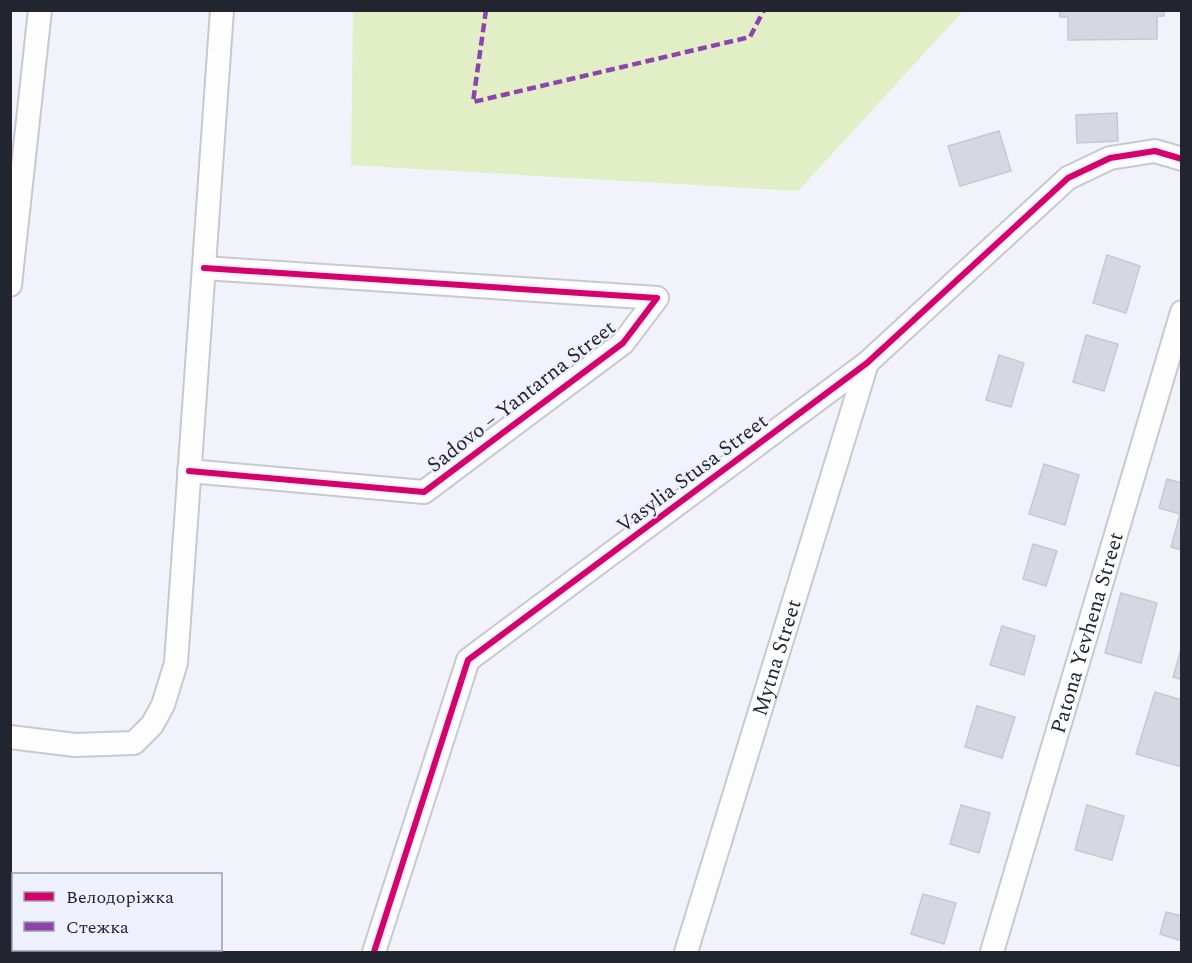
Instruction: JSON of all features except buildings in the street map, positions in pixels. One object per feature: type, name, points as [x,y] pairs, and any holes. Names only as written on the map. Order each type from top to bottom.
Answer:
[{"type":"street","points":[[10,285],[40,10]]},
{"type":"street","points":[[10,737],[75,745],[134,743],[152,725],[163,705],[176,663],[222,10]]},
{"type":"street","name":"Vasylia Stusa Street","points":[[374,952],[468,660],[867,363],[1068,178],[1110,158],[1155,151],[1182,159]]},
{"type":"street","name":"Sadovo – Yantarna Street","points":[[189,471],[424,492],[622,344],[657,298],[204,268]]},
{"type":"street","name":"Patona Yevhena Street","points":[[992,952],[1182,312]]},
{"type":"street","name":"Mytna Street","points":[[686,952],[867,363]]},
{"type":"green space","points":[[353,10],[963,11],[798,191],[351,165]]},
{"type":"marked path","points":[[486,10],[473,102],[750,37],[764,10]]},
{"type":"cycle path","points":[[374,952],[468,660],[867,363],[1068,178],[1110,158],[1155,151],[1182,159]]},
{"type":"cycle path","points":[[189,471],[424,492],[623,343],[657,298],[204,268]]}]
